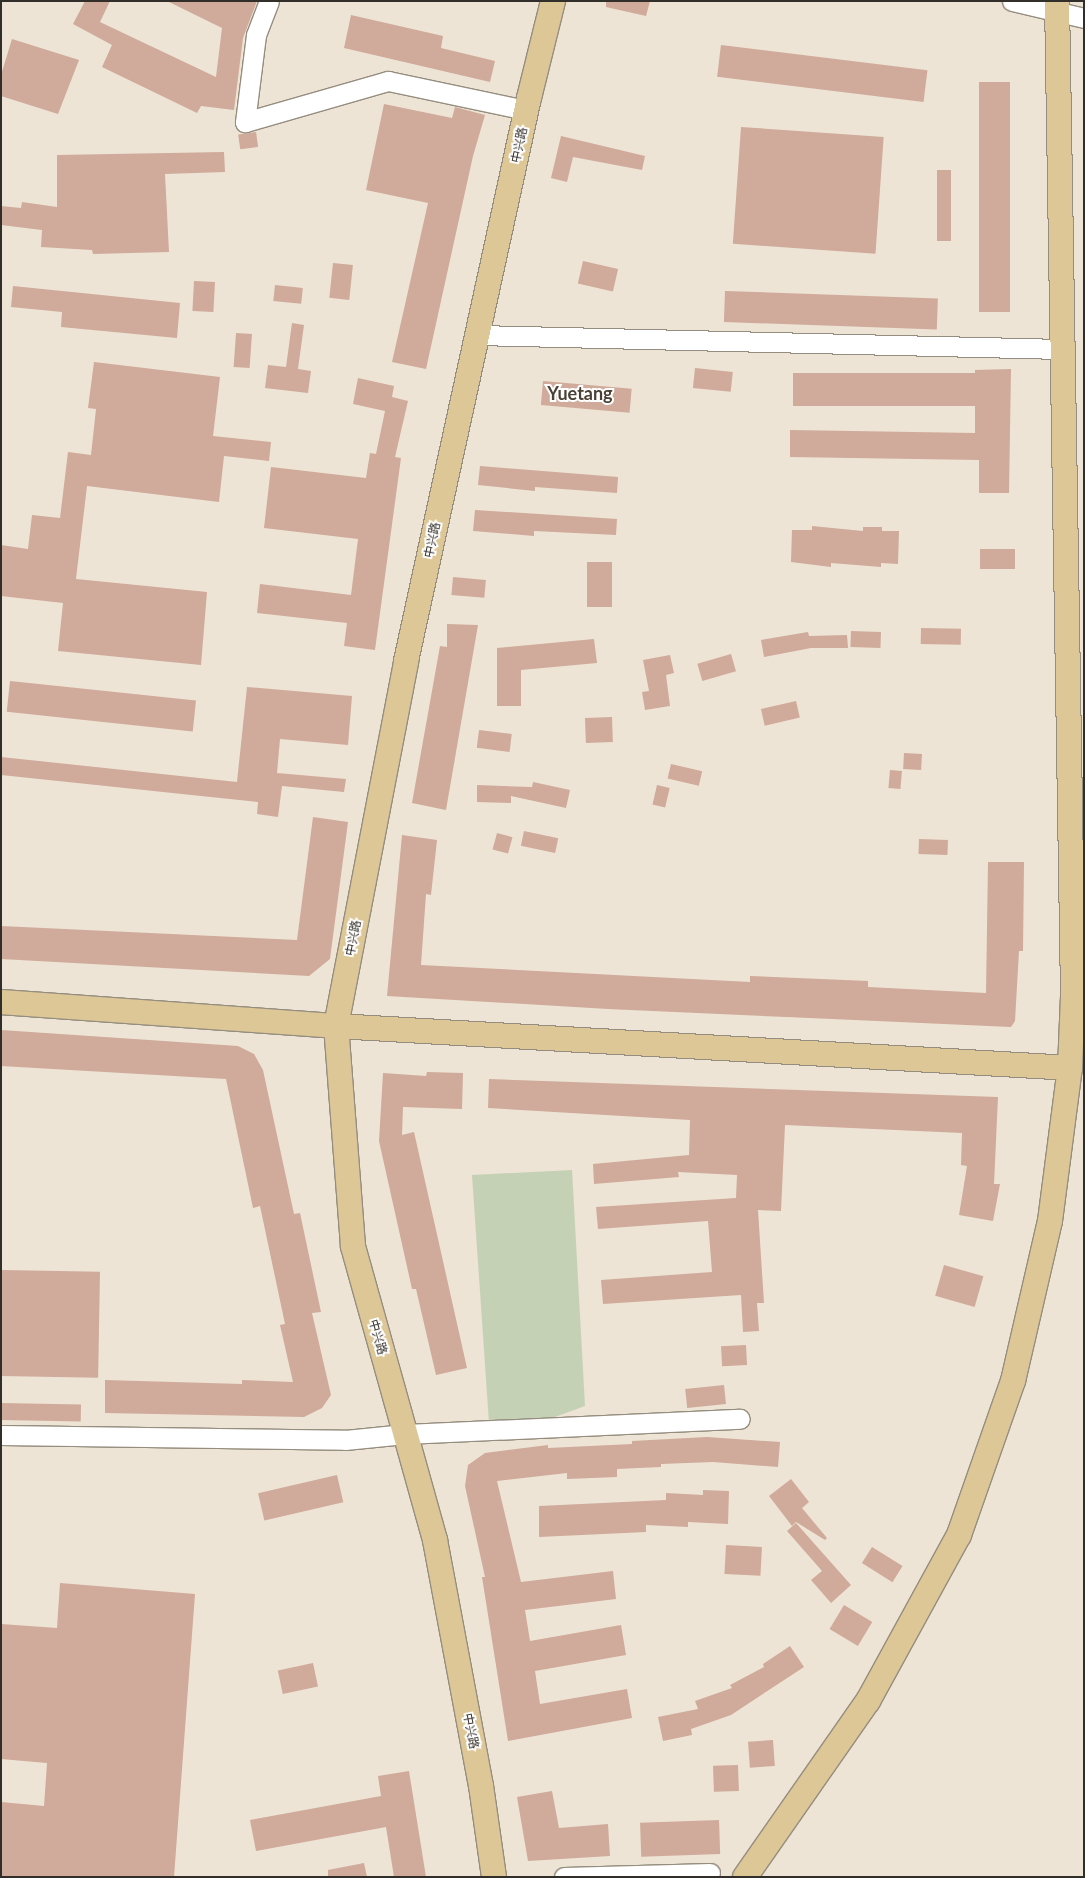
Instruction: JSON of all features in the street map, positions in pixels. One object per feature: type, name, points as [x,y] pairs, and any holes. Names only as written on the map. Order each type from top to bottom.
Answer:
[{"type":"main road","name":"中兴路","points":[[494,1877],[481,1786],[435,1540],[353,1246],[336,1026],[406,661],[526,110],[553,1]]},
{"type":"main road","points":[[745,1877],[868,1701],[958,1535],[1013,1381],[1050,1221],[1070,1068],[1073,995],[1057,7]]},
{"type":"main road","points":[[1,1002],[336,1026],[1070,1068]]},
{"type":"street","points":[[269,1],[256,35],[245,122],[388,81],[526,110]]},
{"type":"street","points":[[1012,1],[1057,7],[1084,18]]},
{"type":"street","points":[[477,335],[1062,349]]},
{"type":"street","points":[[1,1435],[345,1440],[405,1434],[740,1419]]},
{"type":"street","points":[[564,1877],[710,1873]]},
{"type":"green space","points":[[572,1170],[585,1406],[555,1417],[489,1423],[472,1175]]},
{"type":"building","points":[[85,1],[110,1],[100,22],[216,77],[222,28],[167,1],[257,1],[243,38],[234,110],[201,106],[197,113],[102,67],[112,45],[73,24]]},
{"type":"building","points":[[606,1],[650,1],[646,16],[606,7]]},
{"type":"building","points":[[351,15],[443,36],[441,48],[495,61],[490,82],[344,48]]},
{"type":"building","points":[[12,39],[79,60],[58,114],[1,96],[1,75]]},
{"type":"building","points":[[721,45],[927,70],[924,102],[717,77]]},
{"type":"building","points":[[979,82],[1010,82],[1010,312],[979,312]]},
{"type":"building","points":[[384,104],[452,118],[455,107],[485,115],[473,156],[426,369],[392,362],[428,203],[366,190]]},
{"type":"building","points":[[741,127],[884,137],[875,254],[733,244]]},
{"type":"building","points":[[256,132],[258,147],[240,149],[238,135]]},
{"type":"building","points":[[561,136],[645,156],[642,170],[573,157],[567,182],[551,178]]},
{"type":"building","points":[[224,152],[225,172],[165,174],[169,252],[93,254],[92,250],[41,247],[42,230],[1,225],[1,206],[21,208],[22,202],[57,207],[57,155]]},
{"type":"building","points":[[937,170],[951,170],[951,241],[937,241]]},
{"type":"building","points":[[583,261],[618,269],[613,292],[578,283]]},
{"type":"building","points":[[333,263],[353,265],[349,300],[329,298]]},
{"type":"building","points":[[194,281],[215,282],[213,312],[192,311]]},
{"type":"building","points":[[275,285],[303,288],[301,304],[273,301]]},
{"type":"building","points":[[13,286],[180,303],[177,338],[61,327],[62,312],[11,307]]},
{"type":"building","points":[[725,291],[938,298],[937,329],[724,322]]},
{"type":"building","points":[[292,323],[304,325],[298,369],[311,371],[308,393],[265,388],[268,365],[286,367]]},
{"type":"building","points":[[236,333],[252,334],[250,368],[234,367]]},
{"type":"building","points":[[94,362],[220,377],[213,436],[271,442],[269,461],[224,456],[219,502],[87,486],[76,579],[207,592],[201,665],[58,651],[63,603],[1,596],[1,545],[28,549],[32,515],[60,518],[68,452],[91,455],[96,409],[88,408]]},
{"type":"building","points":[[695,368],[733,372],[731,392],[693,388]]},
{"type":"building","points":[[1011,369],[1009,493],[979,493],[979,460],[790,457],[790,430],[975,433],[975,406],[793,406],[793,373],[975,373],[975,370]]},
{"type":"building","points":[[358,378],[394,386],[392,397],[408,401],[395,457],[401,458],[375,650],[344,646],[347,623],[257,613],[260,584],[351,595],[358,539],[264,528],[271,467],[366,478],[370,453],[376,454],[385,411],[353,404]]},
{"type":"building","points":[[543,381],[632,389],[630,413],[541,405]]},
{"type":"building","points":[[480,466],[618,477],[617,493],[535,487],[535,491],[478,485]]},
{"type":"building","points":[[475,510],[617,519],[616,535],[534,531],[534,536],[473,531]]},
{"type":"building","points":[[812,526],[863,531],[863,527],[882,527],[882,531],[899,531],[898,564],[881,563],[881,567],[831,563],[831,567],[791,562],[792,530],[812,530]]},
{"type":"building","points":[[980,549],[1015,549],[1015,569],[980,569]]},
{"type":"building","points":[[587,562],[612,562],[612,607],[587,607]]},
{"type":"building","points":[[453,577],[486,580],[484,598],[451,595]]},
{"type":"building","points":[[447,624],[478,625],[446,810],[412,803],[440,646],[447,647]]},
{"type":"building","points":[[921,628],[961,629],[961,645],[921,644]]},
{"type":"building","points":[[851,631],[881,632],[880,648],[850,647]]},
{"type":"building","points":[[808,632],[809,636],[847,635],[848,648],[811,648],[764,657],[761,640]]},
{"type":"building","points":[[594,639],[597,663],[521,670],[521,706],[497,706],[497,648]]},
{"type":"building","points":[[731,654],[736,671],[702,681],[697,664]]},
{"type":"building","points":[[670,655],[674,673],[666,675],[670,706],[645,710],[642,692],[649,691],[643,660]]},
{"type":"building","points":[[10,681],[196,701],[193,731],[7,712]]},
{"type":"building","points":[[247,687],[352,696],[348,745],[280,739],[277,773],[346,779],[344,792],[282,786],[278,817],[257,814],[258,802],[1,775],[1,757],[237,782]]},
{"type":"building","points":[[796,701],[800,718],[765,726],[761,709]]},
{"type":"building","points":[[612,717],[613,742],[586,743],[585,718]]},
{"type":"building","points":[[479,730],[512,734],[510,752],[477,748]]},
{"type":"building","points":[[904,753],[922,754],[921,770],[903,769]]},
{"type":"building","points":[[671,764],[702,771],[699,786],[668,779]]},
{"type":"building","points":[[890,770],[902,771],[900,789],[888,788]]},
{"type":"building","points":[[533,782],[570,790],[566,808],[511,796],[511,803],[477,802],[477,785],[532,787]]},
{"type":"building","points":[[657,785],[670,788],[665,807],[653,804]]},
{"type":"building","points":[[313,817],[348,822],[330,959],[309,976],[1,959],[1,926],[297,940]]},
{"type":"building","points":[[524,831],[558,838],[555,853],[521,846]]},
{"type":"building","points":[[497,833],[512,837],[508,854],[493,849]]},
{"type":"building","points":[[402,835],[437,840],[431,895],[426,894],[421,965],[750,982],[750,976],[868,981],[868,987],[986,993],[988,862],[1024,862],[1023,951],[1019,951],[1015,1021],[1011,1027],[608,1009],[387,996]]},
{"type":"building","points":[[919,839],[948,840],[947,855],[918,854]]},
{"type":"building","points":[[1,1030],[238,1046],[254,1054],[263,1070],[294,1214],[300,1213],[321,1312],[312,1313],[331,1395],[322,1408],[304,1417],[105,1413],[105,1380],[242,1384],[242,1380],[293,1382],[280,1325],[285,1324],[260,1206],[253,1208],[226,1079],[1,1066]]},
{"type":"building","points":[[427,1072],[463,1073],[462,1109],[403,1107],[402,1135],[414,1132],[467,1368],[436,1375],[416,1289],[412,1289],[379,1141],[383,1073],[426,1076]]},
{"type":"building","points":[[489,1079],[998,1097],[994,1184],[1000,1184],[993,1221],[959,1215],[967,1166],[961,1165],[962,1133],[785,1125],[781,1211],[758,1210],[764,1303],[757,1303],[759,1331],[743,1332],[741,1295],[603,1304],[601,1280],[712,1272],[708,1221],[598,1229],[596,1207],[736,1198],[737,1175],[678,1172],[679,1177],[594,1184],[593,1164],[689,1155],[690,1120],[488,1108]]},
{"type":"building","points":[[944,1265],[983,1276],[975,1307],[935,1296]]},
{"type":"building","points":[[1,1270],[100,1272],[98,1378],[1,1376]]},
{"type":"building","points":[[746,1345],[747,1365],[722,1366],[721,1346]]},
{"type":"building","points":[[724,1385],[726,1404],[687,1408],[685,1389]]},
{"type":"building","points":[[1,1403],[81,1404],[81,1421],[1,1420]]},
{"type":"building","points":[[707,1437],[780,1442],[778,1467],[713,1462],[661,1464],[661,1467],[617,1469],[617,1477],[567,1479],[567,1473],[497,1481],[521,1582],[613,1571],[616,1599],[525,1610],[530,1641],[621,1625],[626,1655],[535,1671],[540,1704],[627,1689],[632,1718],[508,1741],[482,1577],[485,1577],[465,1486],[468,1465],[485,1453],[548,1445],[548,1448],[632,1444],[632,1441]]},
{"type":"building","points":[[337,1475],[343,1502],[264,1521],[258,1493]]},
{"type":"building","points":[[791,1479],[809,1502],[802,1508],[827,1538],[825,1540],[796,1522],[792,1526],[769,1496]]},
{"type":"building","points":[[703,1490],[729,1491],[728,1524],[688,1522],[688,1527],[646,1525],[646,1532],[539,1537],[539,1506],[666,1500],[666,1493],[703,1495]]},
{"type":"building","points":[[796,1523],[851,1585],[831,1603],[811,1580],[822,1571],[787,1531]]},
{"type":"building","points":[[726,1545],[762,1547],[760,1576],[724,1574]]},
{"type":"building","points":[[872,1547],[903,1566],[892,1582],[862,1563]]},
{"type":"building","points":[[60,1583],[195,1594],[174,1877],[1,1877],[1,1802],[44,1806],[47,1763],[1,1759],[1,1624],[57,1628]]},
{"type":"building","points":[[844,1605],[872,1622],[858,1646],[830,1629]]},
{"type":"building","points":[[790,1646],[804,1667],[731,1715],[691,1729],[692,1735],[663,1741],[658,1717],[698,1709],[695,1701],[732,1688],[730,1685],[764,1667],[763,1664]]},
{"type":"building","points":[[313,1663],[318,1686],[283,1694],[278,1670]]},
{"type":"building","points":[[773,1740],[775,1766],[750,1768],[748,1742]]},
{"type":"building","points":[[738,1765],[739,1791],[714,1792],[713,1766]]},
{"type":"building","points":[[409,1771],[426,1877],[394,1877],[386,1827],[256,1851],[250,1820],[381,1796],[378,1776]]},
{"type":"building","points":[[552,1791],[559,1828],[608,1824],[610,1856],[528,1861],[517,1797]]},
{"type":"building","points":[[719,1820],[720,1854],[641,1857],[640,1823]]},
{"type":"building","points":[[364,1863],[367,1877],[328,1877],[328,1870]]},
{"type":"district","name":"Yuetang","points":[[580,393]]}]
